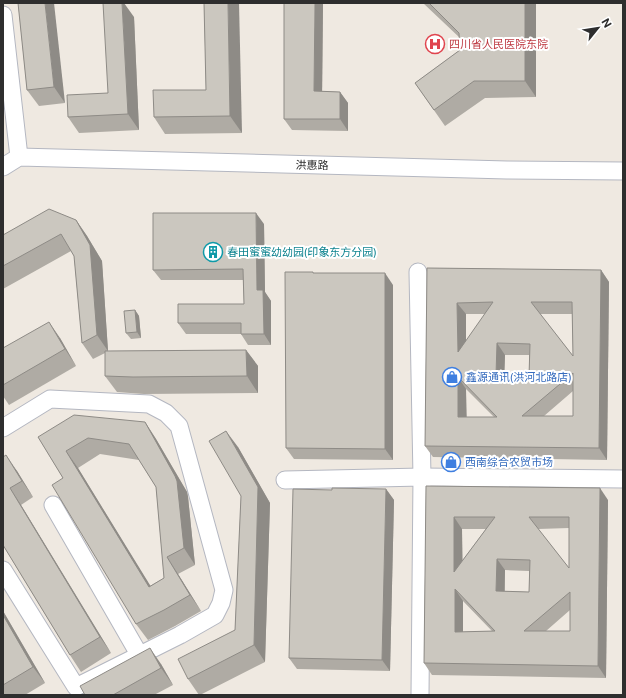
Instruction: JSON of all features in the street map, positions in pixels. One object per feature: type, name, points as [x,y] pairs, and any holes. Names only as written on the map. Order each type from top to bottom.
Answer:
[{"type":"street","points":[[3,15],[19,157],[3,167]]},
{"type":"street","name":"洪惠路","points":[[19,157],[507,170],[623,170]]},
{"type":"street","points":[[418,272],[422,477],[420,695]]},
{"type":"street","points":[[3,428],[50,399],[149,404],[166,413],[179,426],[224,590],[221,603],[214,615],[140,656],[76,687],[3,570]]},
{"type":"street","points":[[285,480],[422,477],[623,478]]},
{"type":"street","points":[[53,505],[140,656]]},
{"type":"building","points":[[18,3],[45,3],[54,87],[27,90]]},
{"type":"building","points":[[103,3],[122,3],[128,114],[68,117],[67,95],[108,93]]},
{"type":"building","points":[[204,3],[228,3],[230,116],[154,117],[153,90],[206,90]]},
{"type":"building","points":[[284,3],[315,3],[314,91],[340,92],[340,119],[284,119]]},
{"type":"building","points":[[429,3],[525,3],[525,81],[474,81],[434,110],[415,83],[460,50],[459,33]]},
{"type":"building","points":[[49,209],[76,220],[90,245],[97,335],[82,343],[74,256],[61,234],[3,266],[3,235]]},
{"type":"building","points":[[153,213],[256,213],[257,290],[263,290],[264,334],[241,334],[241,323],[178,323],[178,304],[244,304],[243,269],[153,270]]},
{"type":"building","points":[[427,268],[601,270],[599,448],[425,446]],"holes":[[[493,302],[458,352],[457,303]],[[531,302],[572,302],[573,356]],[[497,343],[530,344],[529,376],[496,375]],[[573,373],[573,416],[522,416]],[[458,377],[497,417],[458,417]]]},
{"type":"building","points":[[285,272],[385,273],[385,449],[286,448]]},
{"type":"building","points":[[135,310],[137,332],[126,333],[124,311]]},
{"type":"building","points":[[49,322],[65,349],[3,385],[3,348]]},
{"type":"building","points":[[246,350],[247,376],[105,376],[105,351]]},
{"type":"building","points":[[74,415],[145,422],[177,481],[184,548],[167,557],[190,595],[136,624],[52,485],[63,478],[38,437]],"holes":[[[88,438],[129,444],[156,487],[164,578],[149,587],[66,451]]]},
{"type":"building","points":[[226,431],[258,487],[254,645],[188,679],[178,659],[235,630],[241,496],[209,441]]},
{"type":"building","points":[[6,455],[22,481],[10,488],[100,637],[70,655],[3,545],[3,457]]},
{"type":"building","points":[[426,486],[600,488],[598,666],[424,663]],"holes":[[[454,517],[495,517],[454,572]],[[529,517],[569,517],[569,568]],[[497,559],[530,560],[529,592],[496,591]],[[455,589],[495,631],[455,632]],[[570,592],[570,631],[524,631]]]},
{"type":"building","points":[[332,488],[386,489],[382,660],[289,658],[293,489],[332,490]]},
{"type":"building","points":[[3,615],[33,667],[3,685]]},
{"type":"building","points":[[150,648],[161,668],[113,695],[85,695],[80,686]]},
{"type":"place","name":"四川省人民医院东院","points":[[435,44]]},
{"type":"place","name":"春田蜜蜜幼幼园(印象东方分园)","points":[[213,252]]},
{"type":"place","name":"鑫源通讯(洪河北路店)","points":[[452,377]]},
{"type":"place","name":"西南综合农贸市场","points":[[451,462]]}]
